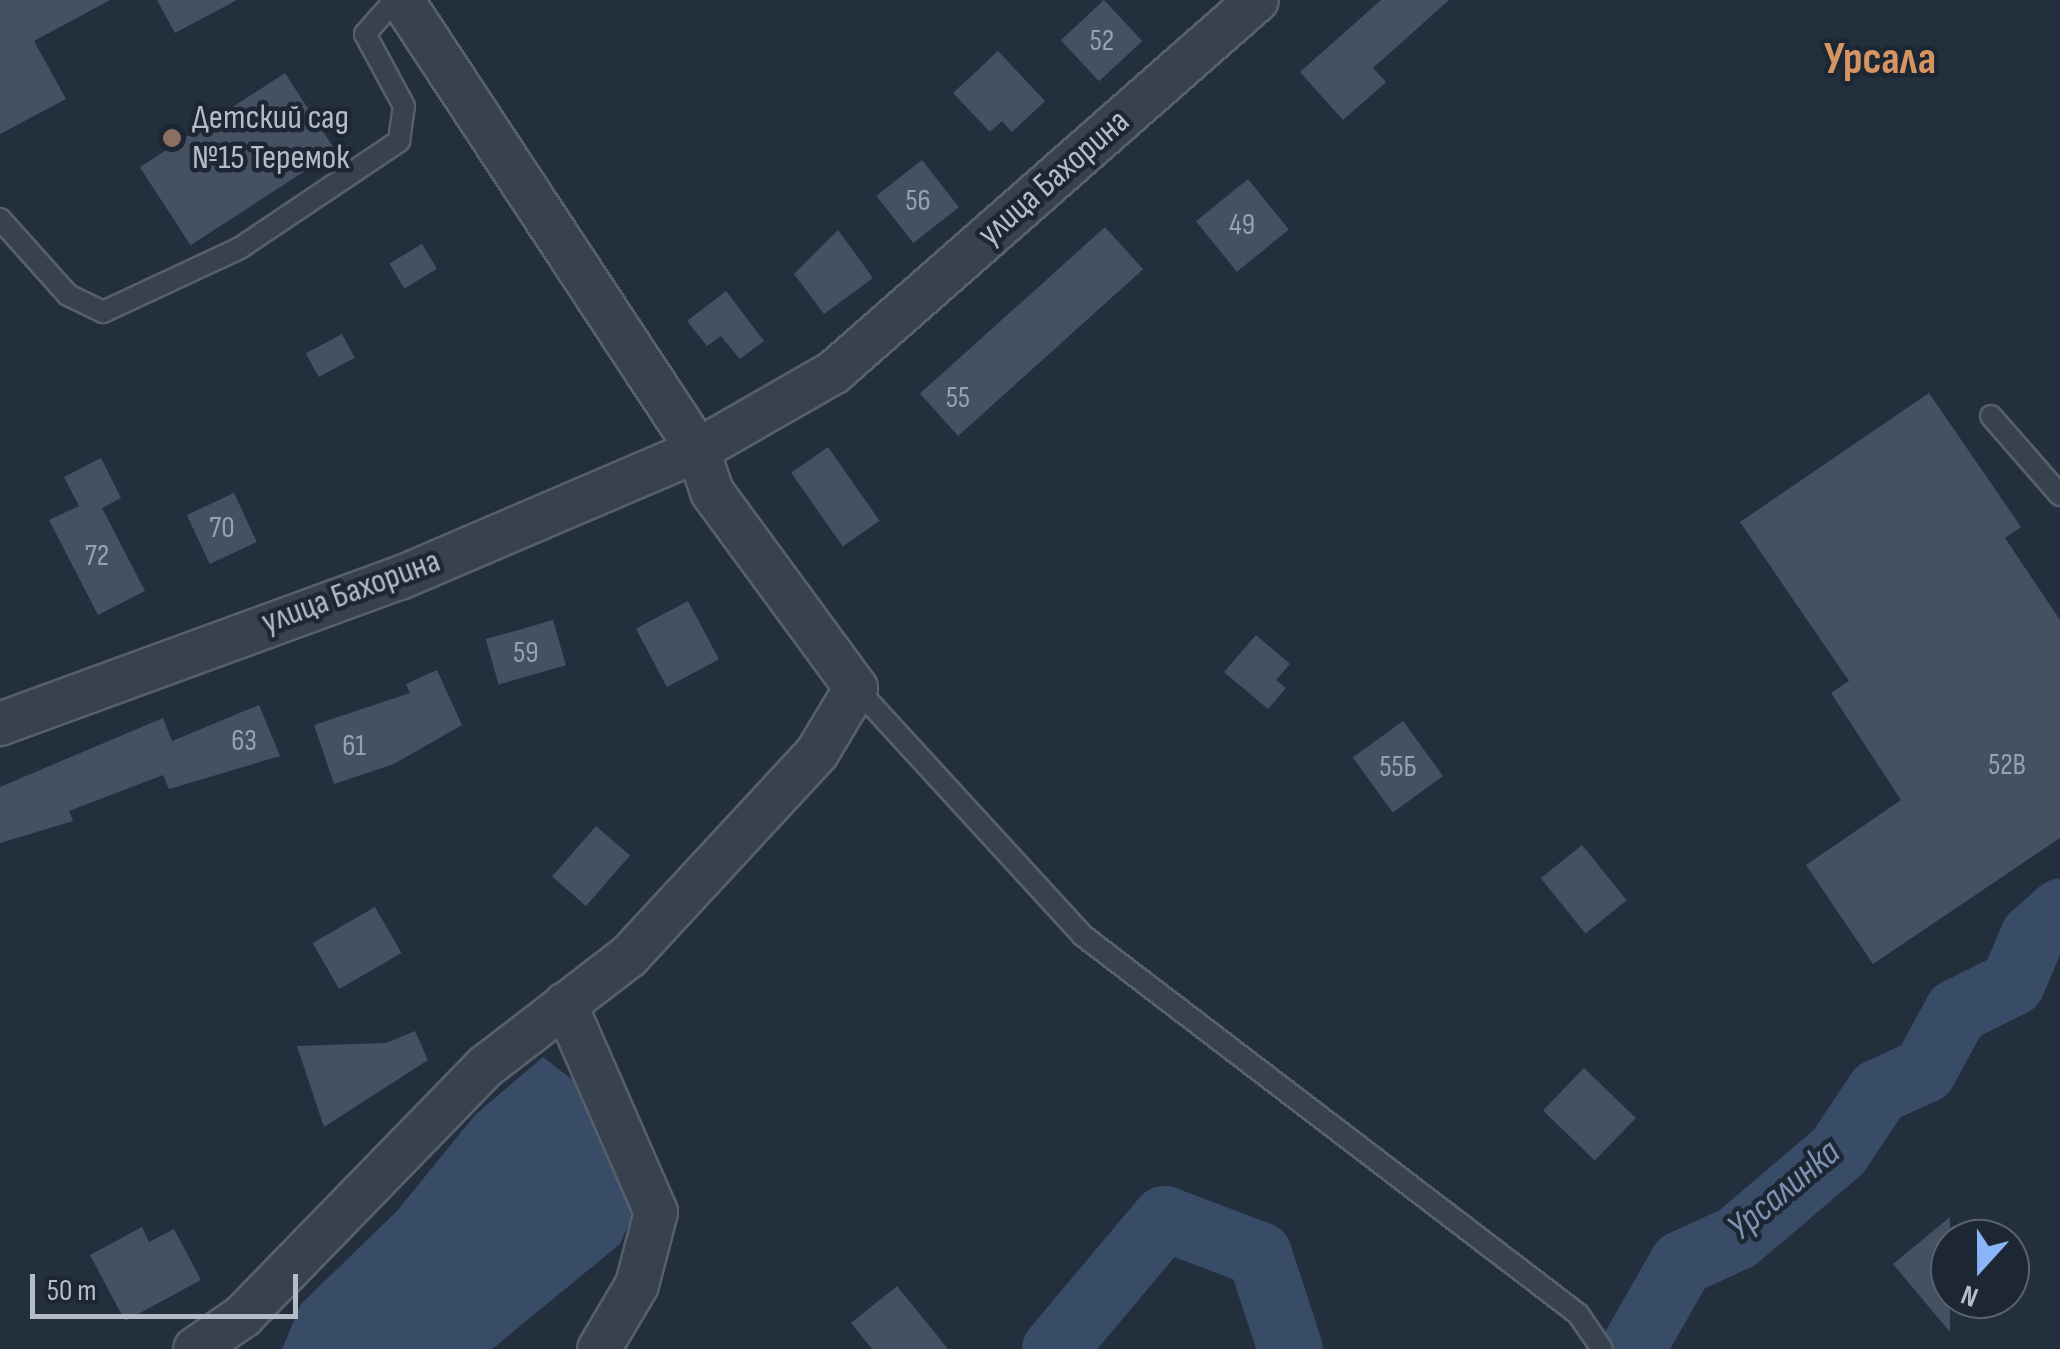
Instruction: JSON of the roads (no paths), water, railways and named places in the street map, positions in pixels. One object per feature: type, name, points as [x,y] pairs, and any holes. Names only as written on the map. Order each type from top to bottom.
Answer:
[{"type":"street","points":[[194,1349],[243,1316],[486,1066],[629,956],[776,796],[856,688],[712,492],[698,450],[398,0]]},
{"type":"street","name":"улица Бахорина","points":[[0,724],[400,578],[698,450],[834,372],[1257,0]]},
{"type":"street","points":[[565,1004],[656,1212],[637,1285],[599,1349]]},
{"type":"lane","points":[[0,220],[68,295],[103,312],[240,248],[399,141],[404,106],[365,34],[398,0]]},
{"type":"lane","points":[[1991,416],[2060,495]]},
{"type":"lane","points":[[856,688],[1082,934],[1578,1314],[1602,1349]]},
{"type":"water","points":[[543,1057],[574,1081],[614,1149],[632,1216],[620,1244],[492,1349],[282,1349],[301,1304],[397,1211],[475,1115]]},
{"type":"waterway","name":"Урсалинка","points":[[1632,1349],[1681,1263],[1737,1237],[1838,1151],[1878,1091],[1924,1070],[1956,1011],[2012,983],[2032,936],[2060,911]]},
{"type":"waterway","name":"Урсалинка","points":[[1054,1349],[1164,1218],[1259,1254],[1290,1349]]},
{"type":"place","name":"Детский сад №15 Теремок","points":[[172,138]]},
{"type":"district","name":"Урсала","points":[[1880,60]]}]
